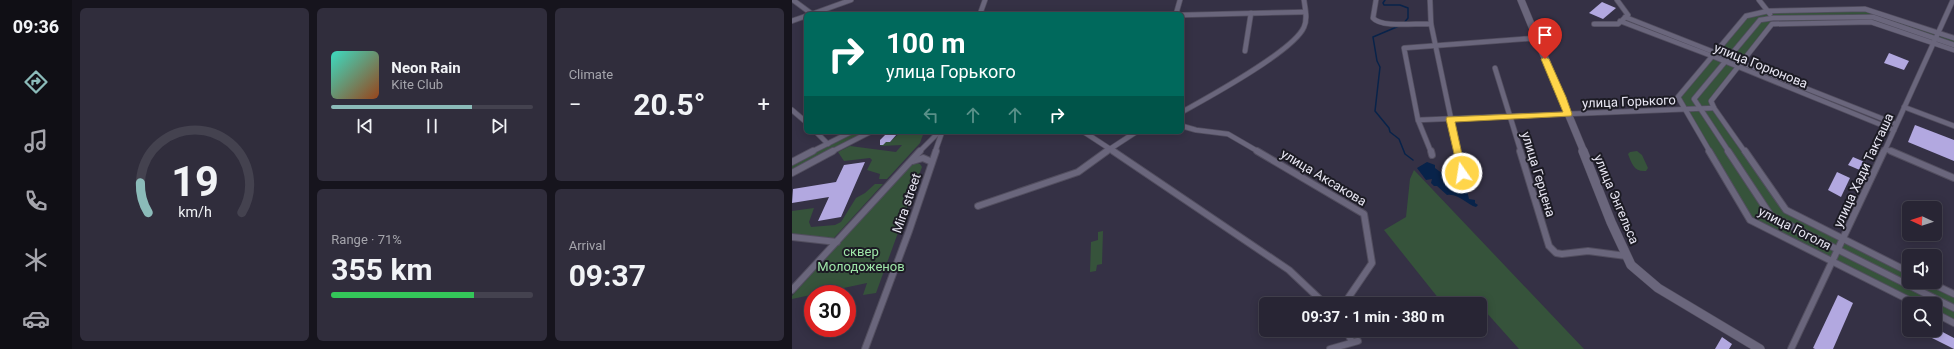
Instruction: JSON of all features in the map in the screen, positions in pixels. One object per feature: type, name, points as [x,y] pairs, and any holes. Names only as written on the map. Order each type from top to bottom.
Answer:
[{"type":"street","points":[[793,0],[809,12]]},
{"type":"street","points":[[818,12],[851,0]]},
{"type":"street","points":[[981,12],[985,0]]},
{"type":"street","points":[[1177,12],[1180,0]]},
{"type":"street","points":[[1184,111],[1251,70],[1289,44],[1304,28],[1304,0]]},
{"type":"street","points":[[1376,0],[1373,18],[1381,24],[1431,24]]},
{"type":"street","points":[[1430,0],[1431,24],[1462,173]]},
{"type":"street","name":"улица Энгельса","points":[[1521,0],[1631,265],[1658,288],[1760,349]]},
{"type":"street","points":[[1594,24],[1618,24],[1628,15],[1617,0]]},
{"type":"street","points":[[1759,0],[1777,24]]},
{"type":"street","name":"улица Хади Такташа","points":[[1791,349],[1839,249],[1953,0]]},
{"type":"street","points":[[1714,54],[1746,16],[1768,11],[1865,9],[1936,39],[1954,50]]},
{"type":"street","points":[[1184,15],[1305,12]]},
{"type":"street","points":[[1245,51],[1251,13]]},
{"type":"street","points":[[792,21],[804,17]]},
{"type":"street","name":"улица Горюнова","points":[[1626,17],[1727,60],[1896,124]]},
{"type":"street","points":[[1954,45],[1873,17],[1773,18],[1760,20],[1694,99],[1771,216],[1954,308]]},
{"type":"street","name":"улица Горюнова","points":[[1620,21],[1714,54]]},
{"type":"street","points":[[1714,108],[1711,101],[1770,26],[1777,24],[1862,21],[1936,39],[1954,38]]},
{"type":"street","points":[[1432,155],[1418,120],[1404,48],[1536,38]]},
{"type":"street","name":"улица Гоголя","points":[[1714,54],[1678,97],[1684,110],[1750,220],[1903,297]]},
{"type":"street","name":"улица Горюнова","points":[[1740,65],[1894,130]]},
{"type":"street","name":"улица Герцена","points":[[1495,68],[1547,241],[1552,250],[1562,254],[1588,251],[1626,256]]},
{"type":"street","points":[[1904,107],[1954,126]]},
{"type":"street","name":"улица Гоголя","points":[[1714,108],[1786,210],[1842,240],[1902,269]]},
{"type":"street","name":"улица Горького","points":[[1418,120],[1714,108]]},
{"type":"street","points":[[792,110],[804,120]]},
{"type":"street","name":"улица Аксакова","points":[[1184,127],[1196,130],[1228,134],[1364,214],[1372,263],[1349,297]]},
{"type":"street","points":[[818,134],[828,144]]},
{"type":"street","points":[[792,162],[846,134]]},
{"type":"street","points":[[792,173],[866,134]]},
{"type":"street","points":[[792,290],[907,164],[937,134]]},
{"type":"street","name":"Mira street","points":[[865,349],[909,231],[941,134]]},
{"type":"street","points":[[1087,134],[1290,270],[1318,297]]},
{"type":"street","points":[[978,206],[1078,172],[1133,134]]},
{"type":"street","points":[[1885,149],[1954,178]]},
{"type":"street","points":[[907,164],[917,158],[923,158],[932,162]]},
{"type":"street","points":[[792,237],[837,242]]},
{"type":"street","points":[[1942,288],[1954,294]]},
{"type":"street","points":[[1942,317],[1954,323]]},
{"type":"street","points":[[1330,349],[1355,342],[1351,337]]},
{"type":"green space","points":[[1865,9],[1954,38],[1954,50],[1871,22],[1772,24],[1742,62],[1716,52],[1746,16],[1768,11]]},
{"type":"green space","points":[[1712,56],[1738,67],[1711,101],[1786,210],[1902,268],[1902,289],[1942,288],[1954,294],[1954,323],[1942,317],[1942,297],[1903,297],[1750,220],[1678,97]]},
{"type":"green space","points":[[849,134],[864,134],[792,172],[792,164]]},
{"type":"green space","points":[[899,134],[923,134],[920,143],[887,179],[879,179],[880,174],[867,170],[872,160],[870,158],[844,161],[838,152],[850,146],[896,152],[902,145],[880,146],[886,142],[890,142]]},
{"type":"green space","points":[[1637,151],[1642,155],[1648,168],[1646,171],[1636,169],[1631,161],[1628,154],[1630,152]]},
{"type":"green space","name":"сквер Молодоженов","points":[[915,163],[920,164],[922,167],[876,293],[863,295],[867,283],[856,285],[804,285],[804,296],[792,299],[792,296],[904,170]]},
{"type":"green space","points":[[1414,170],[1584,349],[1519,349],[1487,313],[1487,297],[1437,297],[1384,230],[1406,217],[1410,179]]},
{"type":"green space","points":[[875,184],[883,184],[833,239],[792,234],[792,211],[814,208],[809,222],[811,227],[835,225],[841,222],[856,198],[865,193]]},
{"type":"green space","points":[[1103,231],[1102,264],[1097,265],[1096,271],[1090,272],[1091,242],[1098,240],[1098,232]]},
{"type":"water","points":[[1427,162],[1435,165],[1435,168],[1443,173],[1459,179],[1461,183],[1466,186],[1469,199],[1475,200],[1475,203],[1478,205],[1476,207],[1459,197],[1447,195],[1431,183],[1432,179],[1426,180],[1417,168]]},
{"type":"building","points":[[1602,2],[1616,8],[1603,19],[1589,13]]},
{"type":"building","points":[[1889,53],[1909,61],[1904,70],[1884,63]]},
{"type":"building","points":[[1915,125],[1954,140],[1954,161],[1908,142]]},
{"type":"building","points":[[886,134],[897,134],[890,142],[880,145],[880,140]]},
{"type":"building","points":[[1853,157],[1867,163],[1862,171],[1848,165]]},
{"type":"building","points":[[865,162],[841,217],[818,221],[829,197],[792,203],[793,189],[836,182],[844,165]]},
{"type":"building","points":[[1837,172],[1850,178],[1841,197],[1828,190]]},
{"type":"building","points":[[1838,295],[1853,303],[1833,349],[1815,349],[1813,348]]},
{"type":"building","points":[[1942,332],[1954,338],[1954,349],[1930,337],[1942,337]]},
{"type":"building","points":[[1722,337],[1732,344],[1729,349],[1715,349]]},
{"type":"waterway","points":[[1385,0],[1383,3],[1384,5],[1400,5],[1408,8],[1408,18],[1404,23]]},
{"type":"waterway","points":[[1399,26],[1373,37],[1377,61],[1380,67],[1375,111],[1389,128],[1390,132],[1399,139],[1405,154],[1413,160]]},
{"type":"route","points":[[1462,173],[1450,119],[1568,114],[1545,59]]}]
